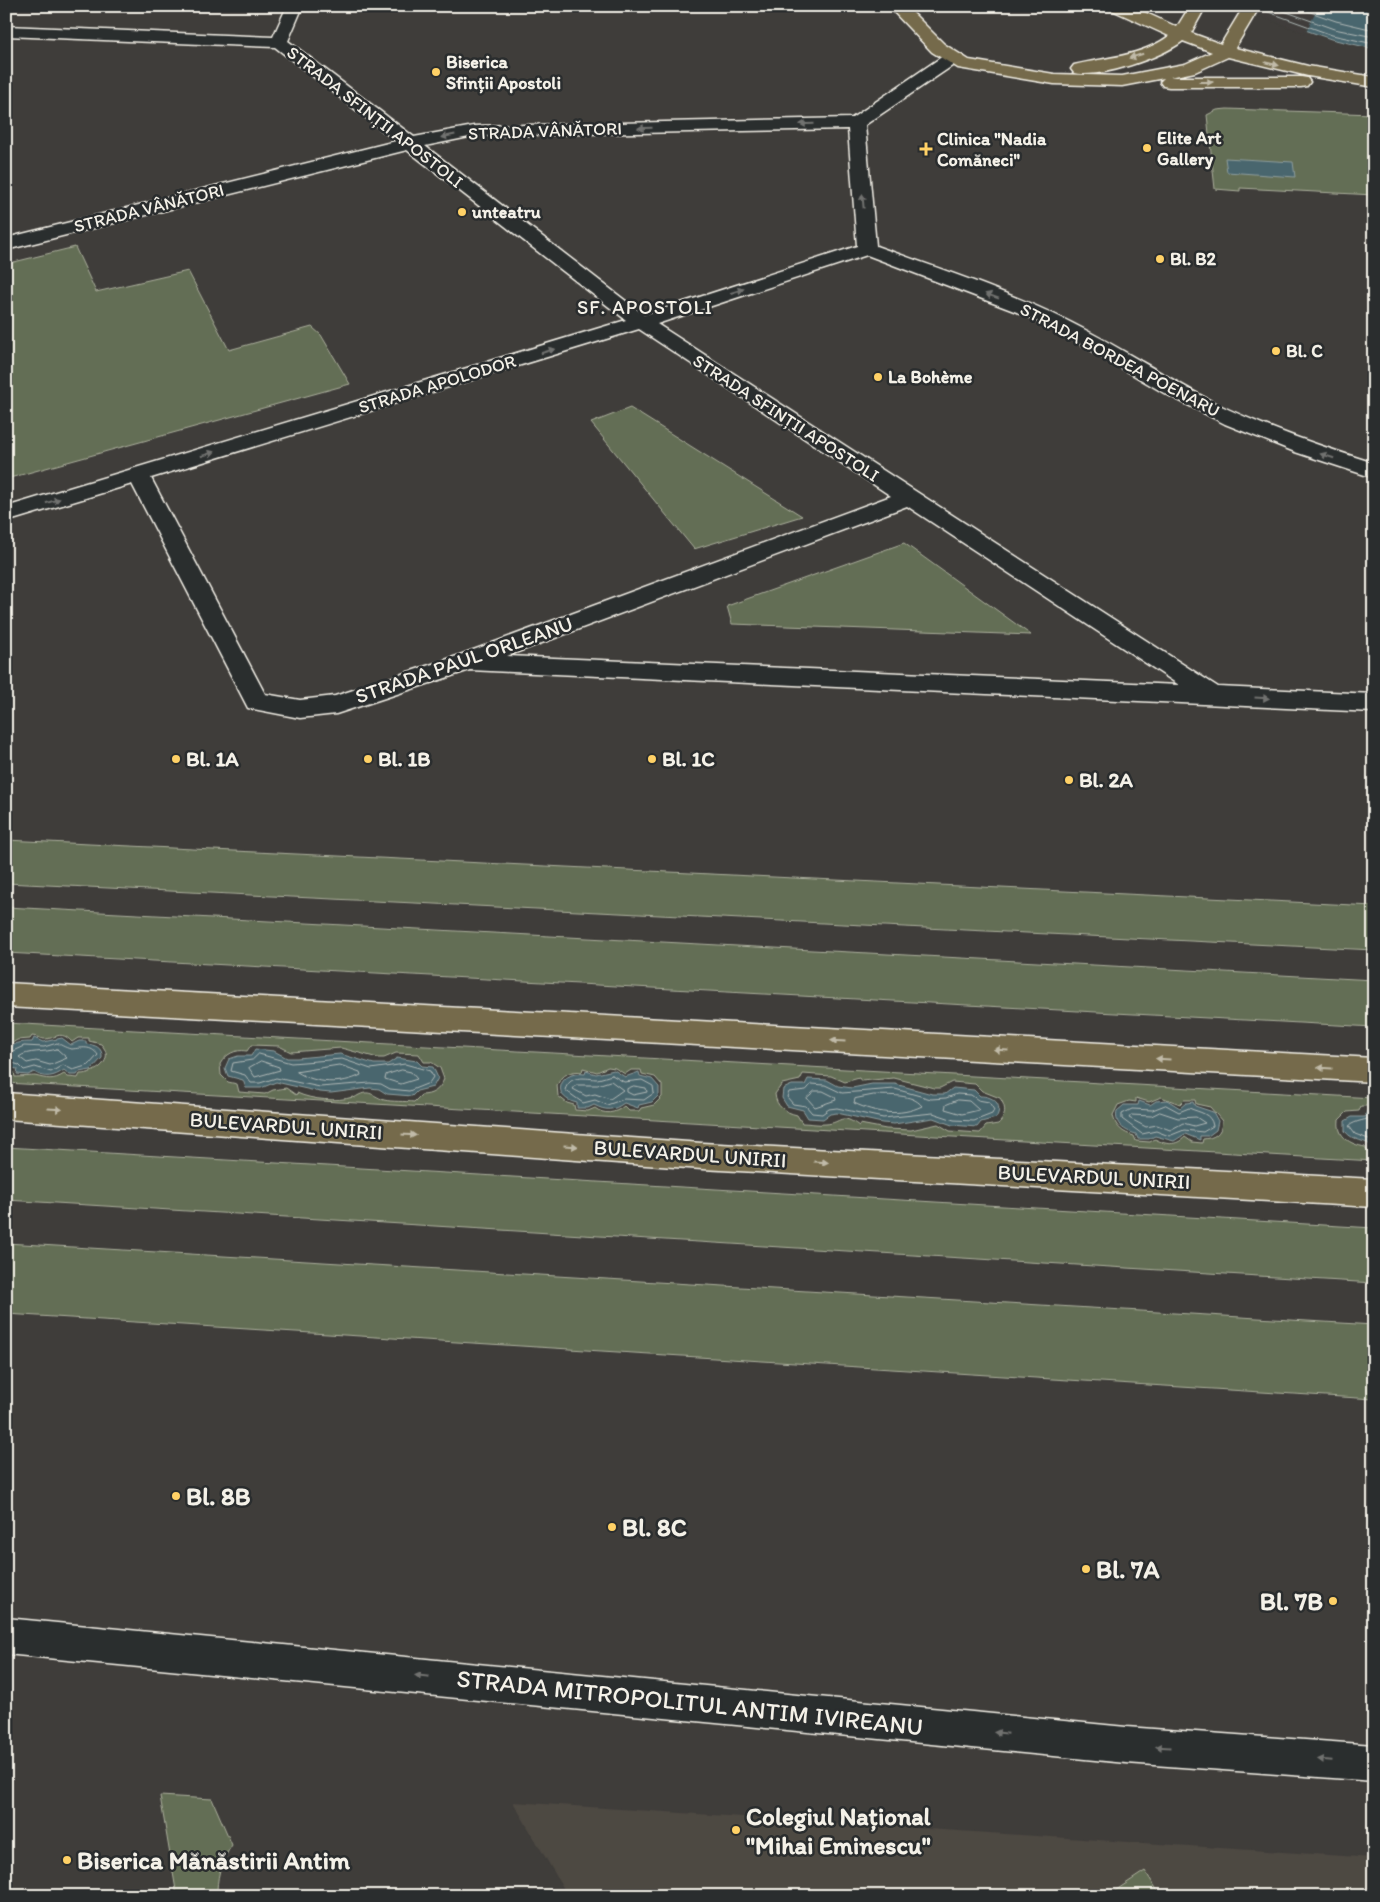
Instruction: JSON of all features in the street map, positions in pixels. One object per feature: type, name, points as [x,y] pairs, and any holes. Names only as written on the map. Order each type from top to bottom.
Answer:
[{"type":"main road","points":[[896,6],[938,48],[952,58],[979,68],[1054,79],[1373,82]]},
{"type":"main road","points":[[1118,6],[1180,36],[1225,51],[1285,67],[1373,82]]},
{"type":"main road","points":[[1122,81],[1189,68],[1225,51],[1252,6]]},
{"type":"main road","points":[[1023,74],[1064,72],[1112,63],[1158,49],[1180,36],[1198,7]]},
{"type":"main road","points":[[6,995],[1374,1070]]},
{"type":"main road","name":"BULEVARDUL UNIRII","points":[[6,1106],[702,1156],[1374,1193]]},
{"type":"street","name":"STRADA SFINȚII APOSTOLI","points":[[295,6],[279,42],[408,144],[641,322],[1213,696]]},
{"type":"street","points":[[6,31],[279,42]]},
{"type":"street","points":[[867,249],[856,123],[952,58]]},
{"type":"street","name":"STRADA VÂNĂTORI","points":[[6,244],[408,144],[474,131],[856,123]]},
{"type":"street","name":"STRADA APOLODOR","points":[[6,515],[641,322],[867,249]]},
{"type":"street","name":"STRADA BORDEA POENARU","points":[[867,249],[1026,308],[1079,334],[1187,397],[1233,419],[1316,452],[1374,471]]},
{"type":"street","name":"STRADA PAUL ORLEANU","points":[[138,475],[257,702],[300,709],[336,705],[466,662],[908,498]]},
{"type":"street","points":[[466,662],[1374,703]]},
{"type":"street","name":"STRADA MITROPOLITUL ANTIM IVIREANU","points":[[6,1636],[1126,1745],[1374,1764]]},
{"type":"shaded area","name":"Colegiul Național \"Mihai Eminescu\"","points":[[513,1802],[1374,1858],[1374,1896],[568,1896]]},
{"type":"green space","points":[[1217,110],[1374,114],[1374,195],[1240,188],[1240,191],[1215,189],[1207,115]]},
{"type":"green space","points":[[75,247],[96,292],[188,271],[229,350],[312,327],[321,335],[350,384],[6,479],[6,264]]},
{"type":"green space","points":[[630,408],[802,516],[694,549],[591,423]]},
{"type":"green space","points":[[904,543],[1031,635],[732,624],[727,606]]},
{"type":"green space","points":[[6,840],[1374,906],[1374,950],[6,883]]},
{"type":"green space","points":[[6,907],[1374,980],[1374,1027],[6,953]]},
{"type":"green space","points":[[6,1023],[1374,1098],[1374,1106],[1361,1106],[1359,1111],[1347,1112],[1339,1120],[1339,1126],[1342,1135],[1346,1139],[1354,1144],[1365,1147],[1371,1156],[1374,1156],[1374,1161],[6,1083],[6,1069],[14,1072],[15,1077],[35,1076],[50,1079],[64,1074],[68,1077],[78,1078],[80,1074],[98,1069],[105,1061],[106,1055],[101,1044],[89,1041],[89,1038],[78,1038],[72,1042],[61,1035],[48,1039],[32,1036],[30,1039],[17,1040],[6,1047]],"holes":[[[251,1045],[279,1046],[291,1052],[341,1048],[378,1058],[384,1058],[396,1053],[419,1054],[424,1062],[431,1062],[440,1068],[444,1079],[435,1091],[421,1095],[414,1102],[387,1101],[370,1093],[363,1093],[354,1098],[325,1100],[297,1093],[296,1095],[286,1088],[273,1090],[265,1094],[239,1092],[237,1084],[228,1082],[221,1075],[220,1064],[231,1053],[247,1051]],[[608,1067],[615,1068],[625,1074],[631,1070],[641,1070],[642,1074],[655,1077],[662,1085],[662,1097],[654,1105],[641,1108],[639,1111],[629,1111],[624,1106],[610,1113],[602,1112],[595,1108],[588,1111],[575,1110],[574,1105],[567,1103],[558,1096],[557,1085],[568,1074],[582,1072],[583,1068],[597,1072]],[[803,1074],[831,1076],[845,1082],[859,1078],[861,1081],[894,1078],[934,1088],[940,1088],[952,1082],[975,1084],[982,1091],[1000,1098],[1004,1108],[1004,1115],[998,1124],[986,1126],[980,1133],[950,1131],[938,1124],[911,1130],[886,1129],[860,1124],[859,1126],[844,1119],[826,1124],[802,1123],[797,1115],[779,1106],[775,1094],[782,1084],[800,1080]],[[1161,1097],[1180,1104],[1184,1100],[1195,1100],[1196,1104],[1210,1107],[1222,1121],[1221,1129],[1211,1138],[1203,1139],[1202,1143],[1192,1142],[1185,1137],[1171,1144],[1155,1139],[1150,1142],[1136,1141],[1134,1136],[1126,1133],[1118,1126],[1113,1115],[1118,1105],[1129,1101],[1136,1102],[1136,1098],[1149,1102]]]},
{"type":"green space","points":[[6,1147],[1374,1228],[1374,1283],[6,1200]]},
{"type":"green space","points":[[6,1243],[1374,1325],[1374,1399],[6,1314]]},
{"type":"green space","points":[[160,1796],[212,1799],[232,1845],[221,1866],[217,1890],[207,1896],[177,1896]]},
{"type":"green space","points":[[1145,1871],[1161,1896],[1107,1896]]},
{"type":"water","points":[[1236,6],[1374,6],[1374,49],[1331,39]]},
{"type":"water","points":[[1225,158],[1293,162],[1295,177],[1227,172]]},
{"type":"water","points":[[34,1038],[43,1042],[62,1038],[71,1045],[79,1041],[86,1041],[86,1044],[100,1049],[102,1058],[91,1070],[79,1072],[77,1075],[70,1075],[64,1070],[49,1076],[42,1076],[34,1072],[28,1075],[17,1074],[18,1069],[10,1068],[6,1064],[6,1052],[14,1044],[32,1042]]},
{"type":"water","points":[[255,1049],[274,1051],[287,1058],[340,1054],[374,1064],[388,1064],[397,1058],[417,1061],[422,1066],[433,1067],[438,1078],[433,1087],[417,1091],[412,1096],[387,1094],[379,1089],[370,1088],[331,1093],[320,1092],[276,1082],[261,1088],[246,1088],[243,1080],[228,1076],[225,1068],[229,1059],[238,1056],[251,1056]]},
{"type":"water","points":[[614,1070],[625,1077],[639,1072],[640,1076],[652,1079],[659,1087],[659,1095],[652,1102],[639,1105],[638,1108],[624,1103],[616,1108],[609,1109],[594,1105],[588,1108],[577,1108],[577,1103],[568,1100],[563,1095],[561,1085],[569,1076],[585,1074],[586,1071],[596,1074]]},
{"type":"water","points":[[808,1079],[827,1080],[838,1086],[852,1088],[872,1084],[895,1084],[932,1094],[945,1094],[953,1088],[974,1090],[980,1096],[993,1099],[999,1109],[996,1118],[981,1122],[977,1127],[952,1125],[933,1118],[894,1124],[837,1113],[830,1114],[823,1119],[808,1118],[803,1110],[787,1106],[782,1098],[783,1089],[792,1085],[805,1085]]},
{"type":"water","points":[[1167,1100],[1180,1108],[1186,1103],[1193,1102],[1195,1106],[1213,1112],[1218,1121],[1216,1130],[1208,1136],[1200,1136],[1200,1140],[1185,1134],[1174,1141],[1155,1136],[1149,1139],[1138,1139],[1136,1134],[1121,1127],[1117,1120],[1117,1111],[1124,1105],[1138,1105],[1139,1101],[1150,1105],[1156,1101]]},
{"type":"water","points":[[1367,1111],[1374,1111],[1374,1148],[1348,1135],[1345,1131],[1345,1121],[1352,1117],[1365,1117]]},
{"type":"pier","points":[[1234,6],[1319,6],[1305,33]]},
{"type":"place","name":"Biserica Sfinții Apostoli","points":[[436,72]]},
{"type":"place","name":"Elite Art Gallery","points":[[1147,148]]},
{"type":"place","name":"Clinica \"Nadia Comăneci\"","points":[[926,149]]},
{"type":"place","name":"unteatru","points":[[462,212]]},
{"type":"place","name":"Bl. B2","points":[[1160,259]]},
{"type":"place","name":"Bl. C","points":[[1276,351]]},
{"type":"place","name":"La Bohème","points":[[878,377]]},
{"type":"place","name":"Bl. 1A","points":[[176,759]]},
{"type":"place","name":"Bl. 1B","points":[[368,759]]},
{"type":"place","name":"Bl. 1C","points":[[652,759]]},
{"type":"place","name":"Bl. 2A","points":[[1069,780]]},
{"type":"place","name":"Bl. 8B","points":[[176,1496]]},
{"type":"place","name":"Bl. 8C","points":[[612,1527]]},
{"type":"place","name":"Bl. 7A","points":[[1086,1569]]},
{"type":"place","name":"Bl. 7B","points":[[1333,1601]]},
{"type":"place","name":"Colegiul Național \"Mihai Eminescu\"","points":[[736,1830]]},
{"type":"place","name":"Biserica Mănăstirii Antim","points":[[67,1860]]},
{"type":"district","name":"SF. APOSTOLI","points":[[645,307]]}]
